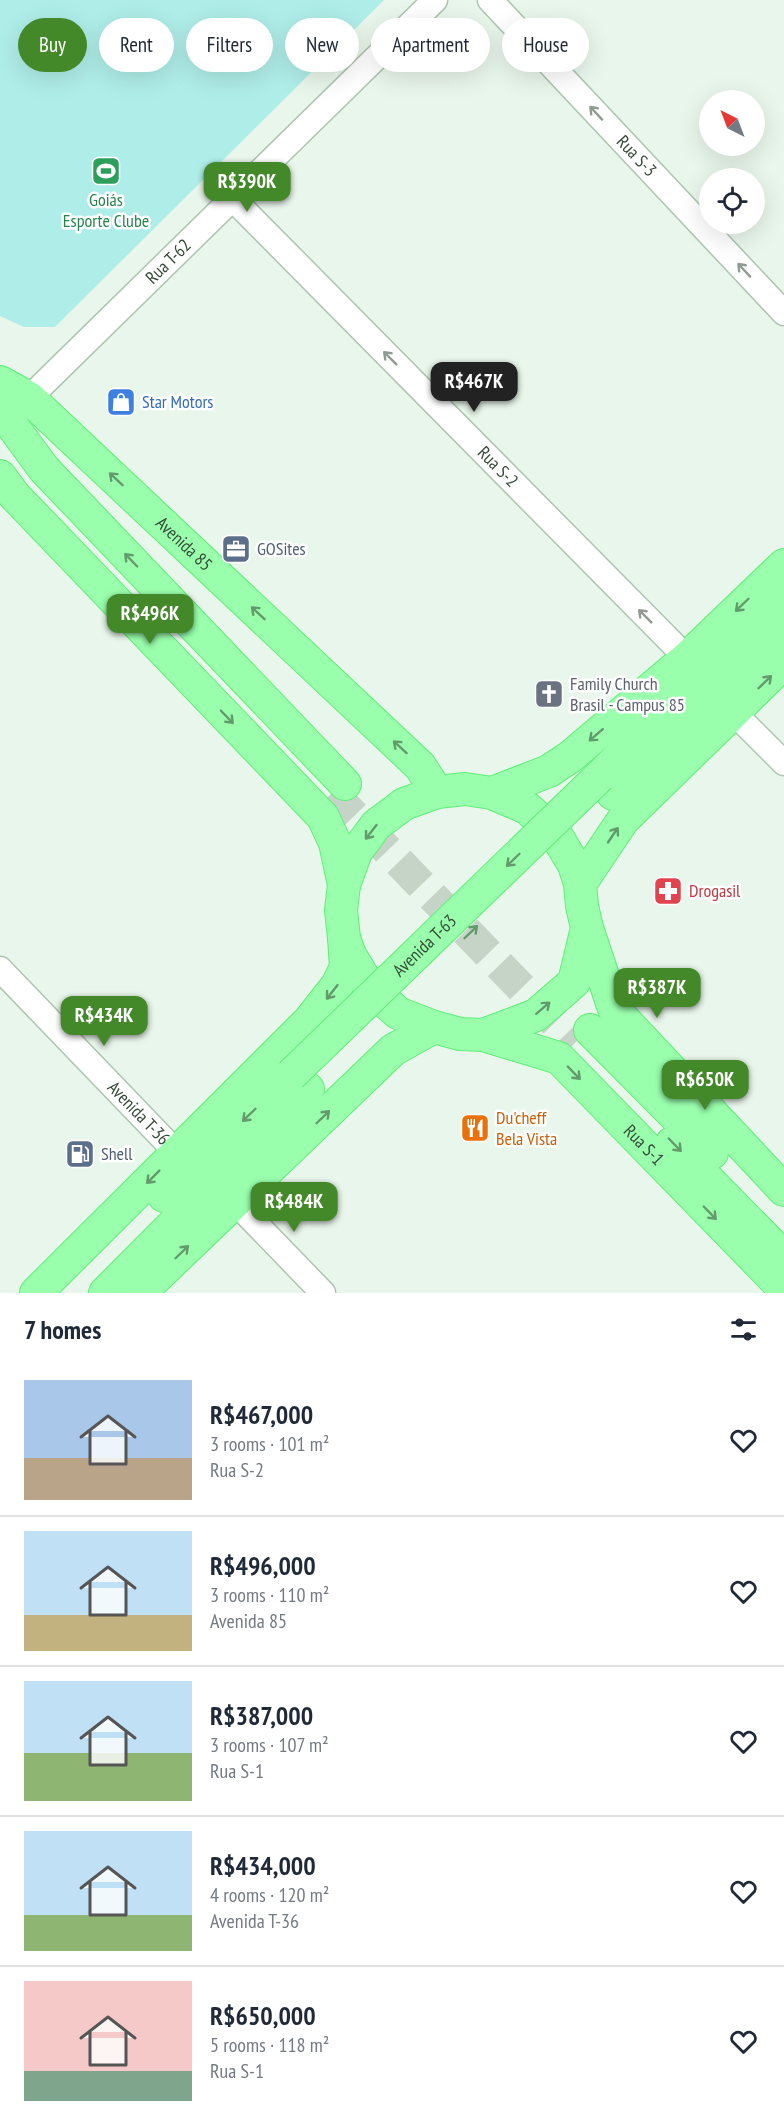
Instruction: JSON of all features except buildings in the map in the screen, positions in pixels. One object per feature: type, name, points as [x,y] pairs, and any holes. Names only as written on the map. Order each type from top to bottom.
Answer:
[{"type":"main road","name":"Avenida 85","points":[[0,382],[29,398],[420,766],[437,792]]},
{"type":"main road","points":[[0,409],[44,469],[339,789],[28,487],[0,463]]},
{"type":"main road","points":[[0,476],[22,503],[323,817],[335,843],[344,885]]},
{"type":"main road","points":[[492,793],[549,771],[570,758],[687,658],[784,565]]},
{"type":"main road","name":"Avenida T-63","points":[[607,785],[784,595]]},
{"type":"main road","name":"Avenida T-63","points":[[62,1293],[300,1082],[607,785],[784,630]]},
{"type":"main road","points":[[580,884],[623,820],[784,663]]},
{"type":"main road","points":[[36,1293],[309,1021],[338,984],[346,968],[341,910],[344,885],[356,852],[376,825],[404,804],[437,792],[465,789],[492,793],[527,808],[555,833],[574,866],[580,884],[587,928],[614,1009],[784,1190]]},
{"type":"main road","points":[[344,938],[350,956],[370,988],[398,1013],[460,1034],[483,1035],[536,1015],[574,982],[587,928]]},
{"type":"main road","points":[[140,1293],[393,1050],[434,1027]]},
{"type":"main road","name":"Rua S-1","points":[[483,1035],[559,1058],[784,1289]]},
{"type":"main road","name":"Rua S-1","points":[[784,1226],[583,1037],[784,1257]]},
{"type":"main road","name":"Avenida T-63","points":[[105,1293],[300,1082]]},
{"type":"street","name":"Rua T-62","points":[[29,398],[435,0]]},
{"type":"street","name":"Rua S-3","points":[[490,0],[784,313]]},
{"type":"street","name":"Rua S-2","points":[[232,198],[687,658]]},
{"type":"street","points":[[734,712],[784,763]]},
{"type":"street","name":"Avenida T-36","points":[[0,969],[177,1154]]},
{"type":"street","points":[[234,1202],[323,1293]]},
{"type":"shaded area","name":"Goiás Esporte Clube","points":[[0,0],[384,0],[359,25],[359,18],[285,18],[285,72],[312,72],[55,327],[24,327],[0,316]]},
{"type":"tunnel","points":[[332,793],[575,1043]]},
{"type":"place","name":"Goiás Esporte Clube","points":[[106,171]]},
{"type":"place","name":"Star Motors","points":[[121,402]]},
{"type":"place","name":"GOSites","points":[[236,549]]},
{"type":"place","name":"Family Church Brasil - Campus 85","points":[[549,694]]},
{"type":"place","name":"Drogasil","points":[[668,891]]},
{"type":"place","name":"Du'cheff Bela Vista","points":[[475,1128]]},
{"type":"place","name":"Shell","points":[[80,1154]]}]
